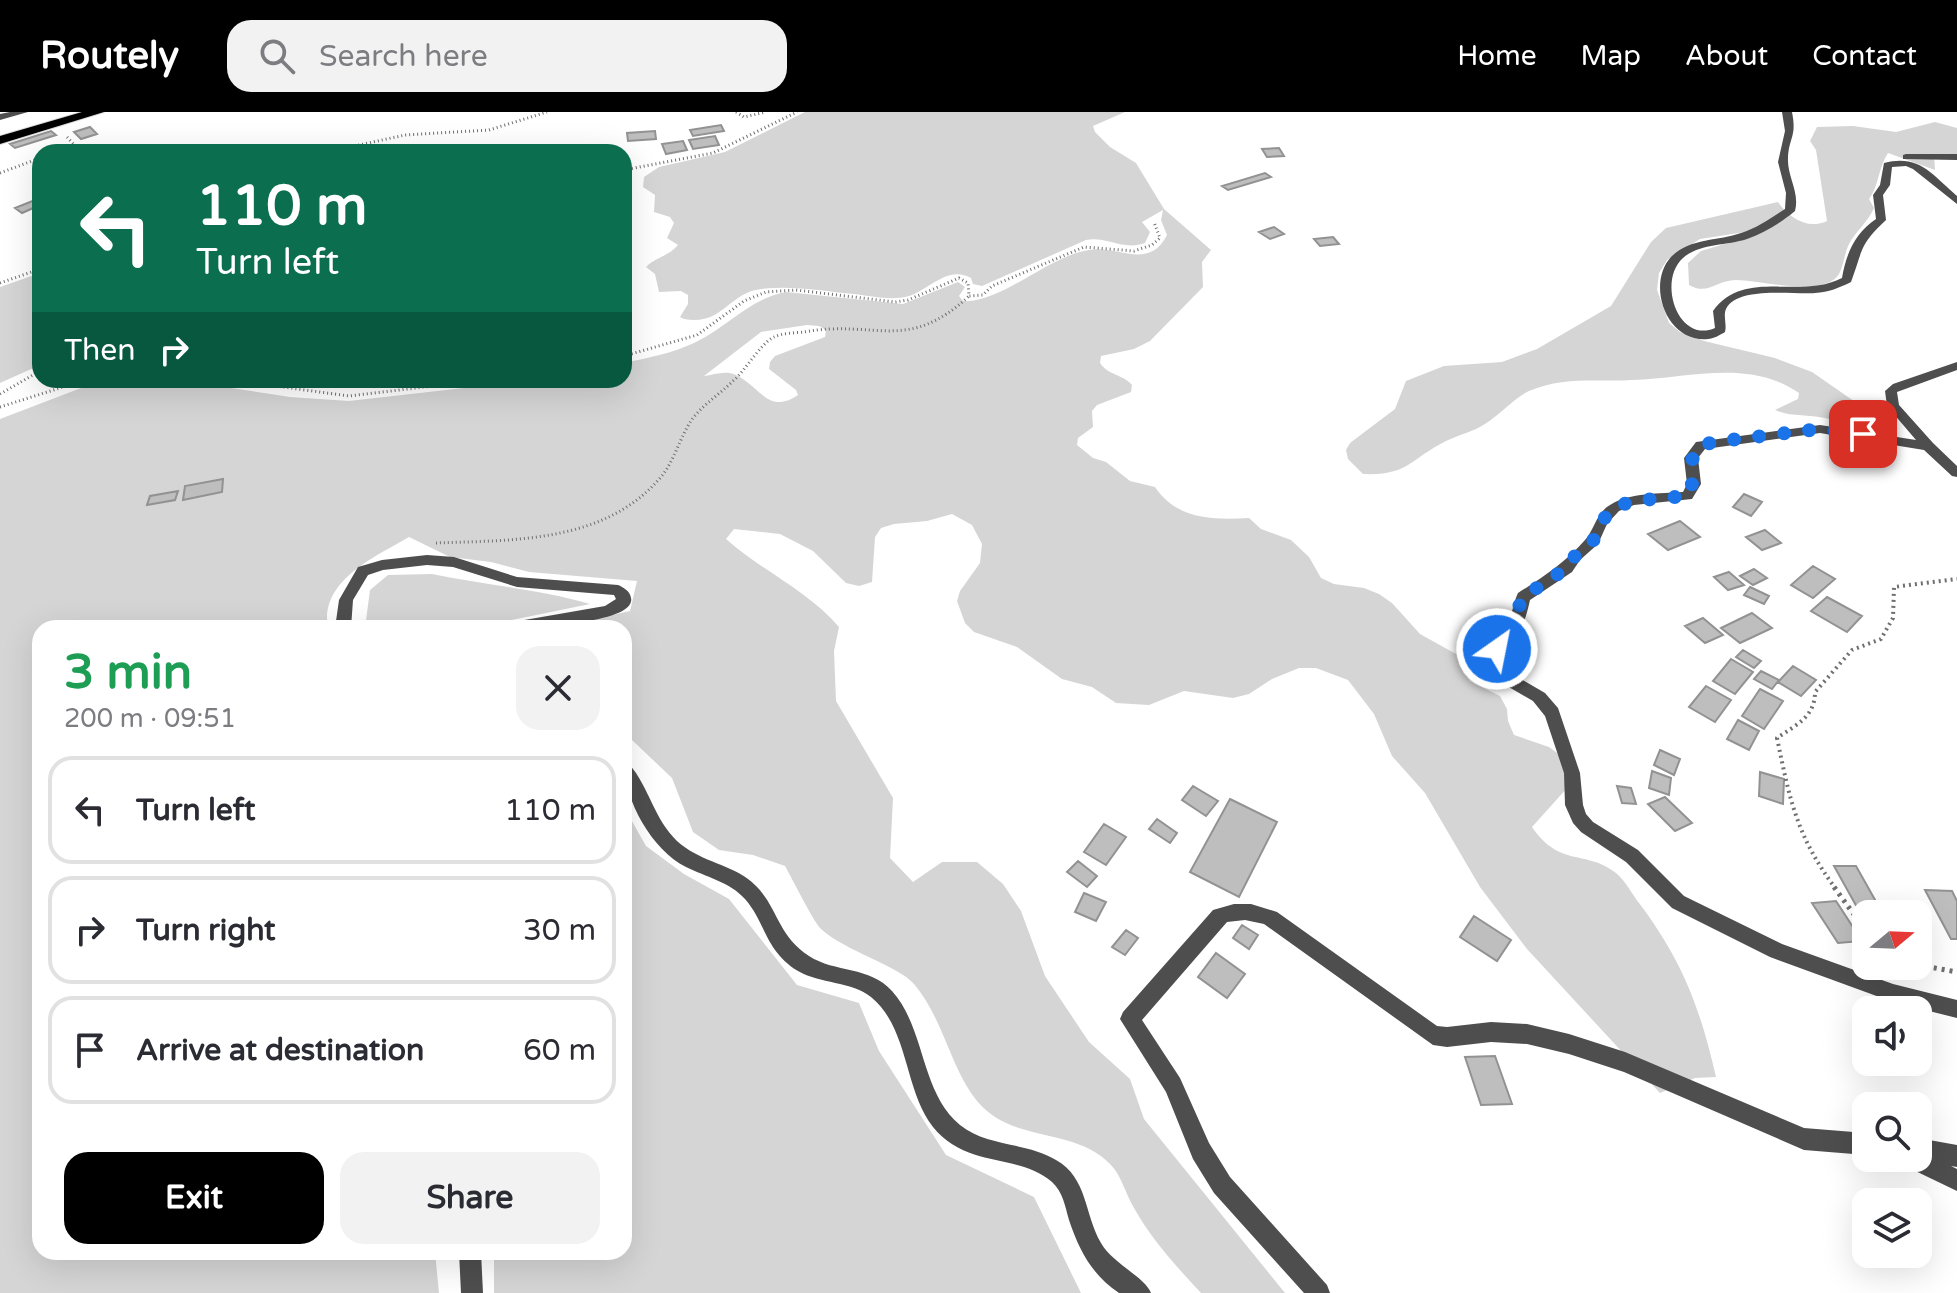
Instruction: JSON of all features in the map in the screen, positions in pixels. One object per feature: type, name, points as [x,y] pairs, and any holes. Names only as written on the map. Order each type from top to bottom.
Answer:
[{"type":"highway","points":[[0,140],[97,112]]},
{"type":"street","points":[[0,117],[23,112]]},
{"type":"street","points":[[1787,112],[1790,132],[1783,149],[1783,162],[1791,189],[1793,204],[1790,211],[1752,233],[1684,251],[1666,272],[1662,289],[1671,314],[1682,327],[1693,333],[1716,334],[1721,330],[1719,311],[1730,296],[1747,292],[1829,289],[1843,284],[1847,280],[1848,261],[1861,236],[1881,220],[1878,195],[1886,181],[1885,169],[1895,157],[1957,157]]},
{"type":"street","points":[[1892,163],[1923,169],[1934,184],[1957,201]]},
{"type":"street","points":[[1957,366],[1891,391],[1893,406],[1957,473]]},
{"type":"street","points":[[1928,446],[1820,429],[1701,445],[1691,458],[1694,484],[1687,496],[1632,501],[1609,512],[1593,541],[1575,556],[1567,568],[1523,597],[1519,617],[1505,645],[1492,654],[1491,660],[1501,675],[1539,697],[1552,713],[1572,773],[1574,805],[1579,818],[1587,827],[1632,856],[1678,902],[1777,951],[1893,993],[1957,1009]]},
{"type":"street","points":[[344,620],[346,600],[363,571],[412,562],[454,562],[517,582],[618,590],[624,598],[623,604],[608,611],[558,620]]},
{"type":"street","points":[[632,778],[655,828],[674,851],[747,889],[757,899],[773,933],[800,962],[817,972],[861,981],[882,993],[900,1022],[934,1110],[952,1132],[967,1143],[1045,1164],[1063,1176],[1070,1186],[1095,1258],[1113,1277],[1140,1293]]},
{"type":"street","points":[[1319,1293],[1222,1185],[1201,1151],[1173,1085],[1130,1019],[1220,916],[1233,910],[1249,910],[1270,918],[1433,1035],[1527,1034],[1569,1044],[1625,1062],[1804,1139],[1852,1143]]},
{"type":"street","points":[[1932,1152],[1957,1156]]},
{"type":"street","points":[[1932,1168],[1957,1180]]},
{"type":"street","points":[[470,1260],[472,1293]]},
{"type":"path","points":[[364,144],[405,135],[489,130],[547,112]]},
{"type":"path","points":[[736,112],[744,117],[766,112]]},
{"type":"path","points":[[632,168],[713,153],[797,112]]},
{"type":"path","points":[[65,120],[68,123],[64,129],[67,139],[73,144]]},
{"type":"path","points":[[0,173],[32,161]]},
{"type":"path","points":[[423,547],[465,539],[525,540],[557,536],[622,512],[662,476],[692,420],[733,382],[773,337],[831,327],[884,332],[922,329],[953,311],[969,296],[983,295],[992,286],[1084,247],[1095,246],[1121,252],[1142,251],[1160,238],[1154,222]]},
{"type":"path","points":[[0,283],[32,272]]},
{"type":"path","points":[[632,354],[697,335],[744,301],[779,290],[895,302],[908,300],[959,278],[968,283],[969,296]]},
{"type":"path","points":[[0,394],[32,376]]},
{"type":"path","points":[[0,407],[60,388]]},
{"type":"path","points":[[290,388],[349,396],[416,388]]},
{"type":"path","points":[[1852,912],[1812,857],[1793,814],[1777,738],[1807,718],[1815,705],[1815,692],[1852,650],[1881,639],[1893,618],[1894,587],[1947,583],[1957,579]]},
{"type":"path","points":[[1932,968],[1957,972]]},
{"type":"shaded area","points":[[805,112],[1125,112],[1093,126],[1095,132],[1110,147],[1136,163],[1164,209],[1211,250],[1202,262],[1203,287],[1150,341],[1134,349],[1101,356],[1100,363],[1104,367],[1132,385],[1131,392],[1097,405],[1092,411],[1093,427],[1078,438],[1077,445],[1130,481],[1155,487],[1164,498],[1185,512],[1210,518],[1249,518],[1261,529],[1291,540],[1309,557],[1321,578],[1379,594],[1392,603],[1420,634],[1456,654],[1470,681],[1500,696],[1514,735],[1549,747],[1564,758],[1568,787],[1532,827],[1553,848],[1605,866],[1625,883],[1667,944],[1688,985],[1716,1077],[1695,1078],[1660,1093],[1527,949],[1480,887],[1425,793],[1392,756],[1374,714],[1348,680],[1316,668],[1299,668],[1272,679],[1249,694],[1233,698],[1184,691],[1149,705],[1116,703],[1092,687],[1062,679],[1017,647],[974,632],[965,623],[957,601],[960,591],[980,563],[982,544],[972,525],[952,514],[881,528],[875,537],[872,582],[859,586],[846,583],[813,551],[780,534],[734,529],[726,539],[799,591],[839,627],[834,651],[836,701],[893,798],[890,858],[913,882],[942,862],[977,862],[1003,884],[1021,911],[1045,976],[1089,1042],[1130,1079],[1144,1119],[1285,1293],[1201,1293],[1157,1242],[1134,1208],[1115,1169],[1099,1154],[1070,1141],[1009,1124],[981,1105],[960,1074],[936,1018],[914,984],[897,971],[821,929],[785,866],[753,855],[719,850],[693,832],[672,778],[632,740],[632,620],[589,620],[630,611],[637,581],[529,572],[491,562],[450,557],[409,537],[352,572],[332,597],[328,620],[32,620],[32,1260],[436,1260],[439,1293],[0,1293],[0,419],[81,388],[231,388],[290,397],[349,401],[464,388],[632,388],[632,361],[688,346],[750,307],[786,292],[903,304],[958,282],[965,287],[959,296],[963,301],[977,300],[1009,288],[1074,254],[1100,249],[1142,254],[1160,246],[1167,235],[1161,220],[1163,210],[1142,222],[1150,232],[1145,243],[1129,245],[1086,240],[982,286],[973,284],[971,278],[955,274],[917,293],[896,298],[796,288],[761,289],[741,296],[708,318],[684,319],[680,317],[688,304],[688,295],[681,291],[659,292],[655,274],[646,267],[678,245],[667,238],[674,223],[670,217],[654,212],[655,195],[643,187],[644,177],[659,167],[725,152]],"holes":[[[807,325],[826,330],[825,337],[775,356],[770,362],[769,369],[796,390],[798,395],[788,400],[772,401],[736,375],[704,376],[761,332]]]},
{"type":"shaded area","points":[[1935,122],[1957,128],[1957,154],[1934,154],[1935,170],[1888,153],[1869,199],[1874,208],[1849,244],[1841,271],[1831,281],[1820,285],[1791,286],[1736,280],[1702,289],[1689,285],[1688,263],[1701,251],[1751,236],[1745,232],[1700,239],[1667,260],[1659,273],[1657,290],[1669,323],[1680,332],[1775,358],[1812,372],[1887,424],[1892,431],[1866,430],[1825,418],[1781,412],[1775,410],[1798,399],[1799,393],[1759,376],[1717,373],[1554,383],[1529,391],[1485,424],[1446,441],[1400,469],[1363,474],[1348,459],[1346,450],[1350,443],[1395,409],[1406,381],[1444,366],[1502,362],[1537,349],[1611,306],[1651,242],[1666,228],[1778,202],[1800,221],[1813,224],[1827,221],[1816,150],[1810,141],[1817,127],[1853,126],[1896,132]]},
{"type":"shaded area","points":[[32,276],[32,369],[0,383],[0,287]]},
{"type":"shaded area","points":[[432,574],[590,604],[512,620],[366,620],[370,590],[388,575]]},
{"type":"shaded area","points":[[632,821],[646,846],[684,874],[729,899],[797,985],[859,1003],[879,1051],[946,1155],[1034,1197],[1081,1293],[494,1293],[494,1260],[632,1260]]},
{"type":"building","points":[[721,125],[724,131],[693,136],[690,130]]},
{"type":"building","points":[[90,127],[97,134],[81,139],[74,132]]},
{"type":"building","points":[[51,131],[56,135],[15,148],[10,144]]},
{"type":"building","points":[[655,131],[656,139],[628,141],[627,133]]},
{"type":"building","points":[[715,136],[719,145],[693,149],[689,140]]},
{"type":"building","points":[[683,141],[687,150],[666,154],[662,144]]},
{"type":"building","points":[[1279,148],[1284,156],[1267,157],[1262,149]]},
{"type":"building","points":[[1265,173],[1271,177],[1228,190],[1222,186]]},
{"type":"building","points":[[32,201],[32,209],[22,213],[15,208]]},
{"type":"building","points":[[1274,227],[1284,234],[1270,239],[1259,232]]},
{"type":"building","points":[[1333,237],[1339,244],[1320,246],[1314,239]]},
{"type":"building","points":[[223,479],[222,492],[183,500],[185,486]]},
{"type":"building","points":[[178,491],[175,500],[147,505],[150,496]]},
{"type":"building","points":[[1744,494],[1762,502],[1751,516],[1733,507]]},
{"type":"building","points":[[1680,521],[1700,537],[1668,550],[1648,534]]},
{"type":"building","points":[[1765,530],[1781,543],[1762,550],[1746,537]]},
{"type":"building","points":[[1813,566],[1835,579],[1813,598],[1791,585]]},
{"type":"building","points":[[1754,569],[1767,578],[1753,585],[1740,576]]},
{"type":"building","points":[[1729,572],[1744,585],[1728,590],[1714,577]]},
{"type":"building","points":[[1750,587],[1769,596],[1764,604],[1744,595]]},
{"type":"building","points":[[1827,597],[1862,616],[1847,632],[1811,611]]},
{"type":"building","points":[[1752,613],[1772,628],[1740,643],[1721,628]]},
{"type":"building","points":[[1703,618],[1723,635],[1705,643],[1685,626]]},
{"type":"building","points":[[1743,650],[1761,661],[1754,668],[1736,657]]},
{"type":"building","points":[[1731,659],[1753,672],[1735,694],[1713,681]]},
{"type":"building","points":[[1793,666],[1816,680],[1801,696],[1778,682]]},
{"type":"building","points":[[1761,671],[1779,680],[1772,689],[1754,679]]},
{"type":"building","points":[[1706,686],[1731,700],[1715,722],[1689,707]]},
{"type":"building","points":[[1760,689],[1783,701],[1764,729],[1742,716]]},
{"type":"building","points":[[1738,720],[1759,731],[1749,750],[1727,739]]},
{"type":"building","points":[[1660,750],[1680,759],[1674,775],[1654,765]]},
{"type":"building","points":[[1652,771],[1671,778],[1669,795],[1649,788]]},
{"type":"building","points":[[1760,772],[1784,779],[1783,804],[1759,796]]},
{"type":"building","points":[[1193,786],[1218,801],[1206,816],[1182,800]]},
{"type":"building","points":[[1617,786],[1631,788],[1636,804],[1622,803]]},
{"type":"building","points":[[1665,797],[1692,823],[1675,831],[1648,804]]},
{"type":"building","points":[[1230,799],[1277,822],[1239,897],[1190,872]]},
{"type":"building","points":[[1157,819],[1177,833],[1170,843],[1149,829]]},
{"type":"building","points":[[1104,824],[1126,837],[1106,865],[1084,852]]},
{"type":"building","points":[[1078,861],[1097,876],[1087,887],[1067,872]]},
{"type":"building","points":[[1834,866],[1856,866],[1875,900],[1853,900]]},
{"type":"building","points":[[1925,890],[1952,891],[1957,901],[1957,939],[1951,939]]},
{"type":"building","points":[[1084,893],[1106,902],[1096,921],[1075,912]]},
{"type":"building","points":[[1836,901],[1852,926],[1852,942],[1838,943],[1812,903]]},
{"type":"building","points":[[1474,916],[1511,940],[1497,961],[1460,937]]},
{"type":"building","points":[[1242,925],[1258,935],[1249,949],[1233,938]]},
{"type":"building","points":[[1126,930],[1138,938],[1125,955],[1112,947]]},
{"type":"building","points":[[1216,953],[1245,974],[1227,998],[1198,977]]},
{"type":"building","points":[[1495,1056],[1512,1104],[1481,1105],[1465,1057]]},
{"type":"route","points":[[1497,649],[1505,645],[1519,617],[1523,597],[1567,568],[1575,556],[1593,541],[1609,512],[1632,501],[1687,496],[1694,484],[1691,458],[1701,445],[1814,429],[1863,434]]}]
